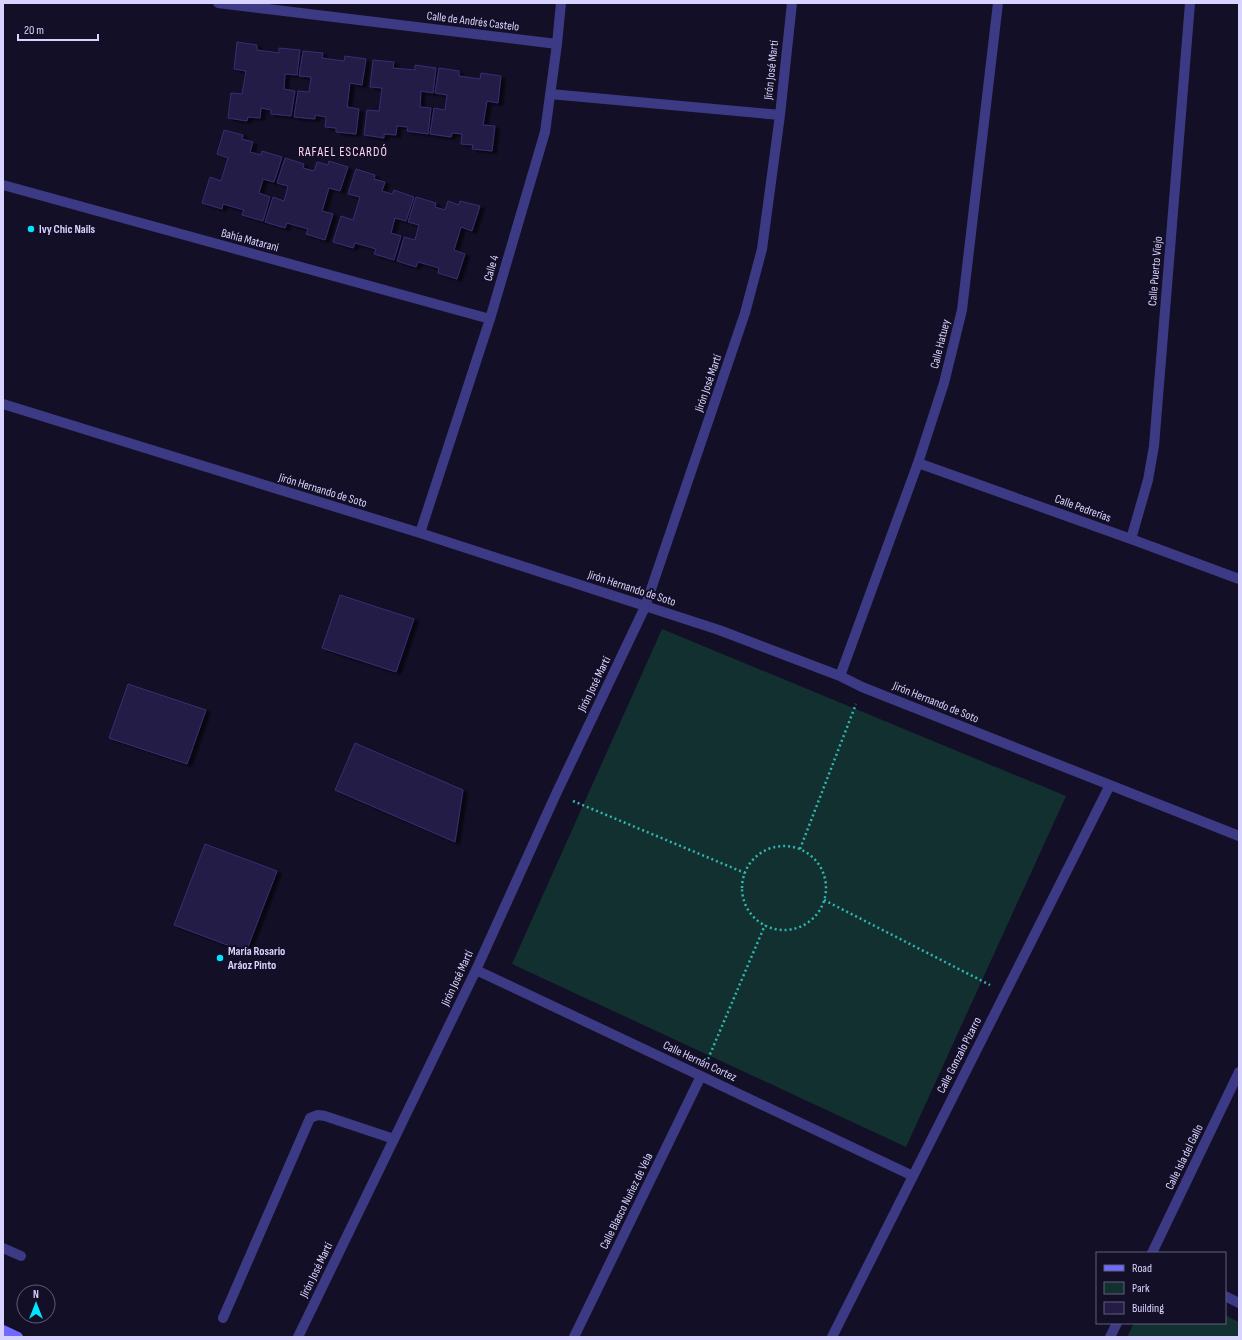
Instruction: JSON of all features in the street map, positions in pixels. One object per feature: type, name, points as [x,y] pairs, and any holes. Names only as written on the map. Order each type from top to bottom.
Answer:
[{"type":"main road","points":[[3,1330],[18,1337]]},
{"type":"street","name":"Calle de Andrés Castelo","points":[[218,3],[557,44]]},
{"type":"street","name":"Calle 4","points":[[420,533],[490,320],[545,132],[561,3]]},
{"type":"street","name":"Jirón José Martí","points":[[298,1337],[476,970],[556,794],[646,606],[746,313],[762,249],[780,114],[792,3]]},
{"type":"street","name":"Calle Hatuey","points":[[840,676],[918,463],[944,383],[962,310],[998,3]]},
{"type":"street","name":"Calle Puerto Viejo","points":[[1131,539],[1148,480],[1154,446],[1190,3]]},
{"type":"street","points":[[550,94],[780,114]]},
{"type":"street","name":"Bahía Matarani","points":[[3,185],[490,320]]},
{"type":"street","name":"Jirón Hernando de Soto","points":[[3,404],[420,533],[719,630],[840,676],[862,687],[1239,836]]},
{"type":"street","name":"Calle Pedrerías","points":[[918,463],[1239,579]]},
{"type":"street","name":"Calle Gonzalo Pizarro","points":[[832,1337],[1110,785]]},
{"type":"street","name":"Calle Hernán Cortez","points":[[476,970],[913,1176]]},
{"type":"street","name":"Calle Isla del Gallo","points":[[1152,1252],[1239,1072]]},
{"type":"street","name":"Calle Blasco Nuñez de Vela","points":[[574,1337],[701,1076]]},
{"type":"street","points":[[223,1318],[310,1118],[318,1115],[325,1116],[394,1139]]},
{"type":"street","points":[[3,1248],[21,1256]]},
{"type":"street","points":[[1226,1296],[1239,1303]]},
{"type":"street","points":[[1110,1337],[1117,1324]]},
{"type":"path","points":[[800,849],[862,687]]},
{"type":"path","points":[[556,794],[745,873]]},
{"type":"path","points":[[787,846],[800,849],[811,856],[820,865],[825,876],[826,888],[824,900],[819,911],[811,920],[800,927],[788,930],[776,929],[765,925],[755,918],[747,908],[743,897],[742,885],[745,873],[752,861],[762,852],[774,847],[787,846]]},
{"type":"path","points":[[824,900],[1005,993]]},
{"type":"path","points":[[701,1076],[723,1021],[765,925]]},
{"type":"green space","points":[[662,629],[1066,796],[906,1147],[512,964]]},
{"type":"green space","points":[[1226,1316],[1239,1322],[1239,1337],[1127,1337],[1134,1324],[1226,1324]]},
{"type":"building","points":[[237,42],[257,45],[257,50],[279,53],[279,48],[300,50],[297,75],[285,74],[284,89],[295,91],[291,116],[271,114],[271,110],[261,108],[260,118],[248,117],[247,121],[228,118],[231,93],[242,94],[246,71],[234,69]]},
{"type":"building","points":[[303,51],[323,53],[322,58],[344,61],[345,56],[366,59],[362,85],[350,83],[347,107],[359,109],[356,134],[336,132],[336,128],[325,127],[326,117],[315,115],[315,119],[294,117],[298,91],[309,92],[311,77],[299,76]]},
{"type":"building","points":[[373,60],[394,62],[393,68],[415,70],[415,65],[436,68],[433,93],[421,91],[420,107],[431,108],[428,134],[407,131],[408,127],[397,126],[396,135],[384,134],[384,138],[364,135],[367,110],[379,111],[382,88],[370,87]]},
{"type":"building","points":[[439,68],[459,71],[459,76],[480,79],[481,73],[501,76],[498,103],[487,101],[483,125],[495,126],[492,151],[472,149],[473,145],[461,144],[462,134],[452,133],[451,137],[430,134],[434,108],[445,110],[447,95],[435,93]]},
{"type":"building","points":[[224,130],[243,135],[242,139],[253,142],[250,152],[261,155],[262,151],[282,157],[274,182],[263,179],[259,193],[270,197],[263,221],[242,215],[244,210],[223,204],[222,209],[202,203],[210,177],[221,181],[228,158],[217,154]]},
{"type":"building","points":[[285,158],[304,164],[303,168],[314,171],[317,162],[328,165],[329,161],[348,167],[340,191],[329,188],[322,211],[333,214],[325,240],[306,234],[308,229],[287,223],[285,228],[265,222],[273,197],[284,201],[288,186],[277,183]]},
{"type":"building","points":[[356,169],[375,175],[374,179],[385,182],[382,191],[392,194],[394,190],[414,197],[406,221],[395,218],[391,233],[401,236],[394,260],[374,254],[376,249],[355,243],[353,248],[333,242],[341,216],[353,220],[360,197],[348,194]]},
{"type":"building","points":[[416,197],[436,203],[435,207],[445,210],[448,201],[459,205],[460,201],[480,206],[472,231],[461,227],[454,250],[465,254],[457,279],[438,273],[439,268],[418,262],[416,267],[397,261],[404,237],[415,240],[419,225],[408,222]]},
{"type":"building","points":[[340,595],[414,619],[396,672],[322,648]]},
{"type":"building","points":[[128,684],[206,710],[187,764],[109,738]]},
{"type":"building","points":[[355,743],[463,790],[455,842],[335,790]]},
{"type":"building","points":[[205,844],[277,871],[246,952],[174,925]]},
{"type":"place","name":"Ivy Chic Nails","points":[[31,229]]},
{"type":"place","name":"María Rosario Aráoz Pinto","points":[[220,958]]},
{"type":"district","name":"RAFAEL ESCARDÓ","points":[[343,151]]}]
